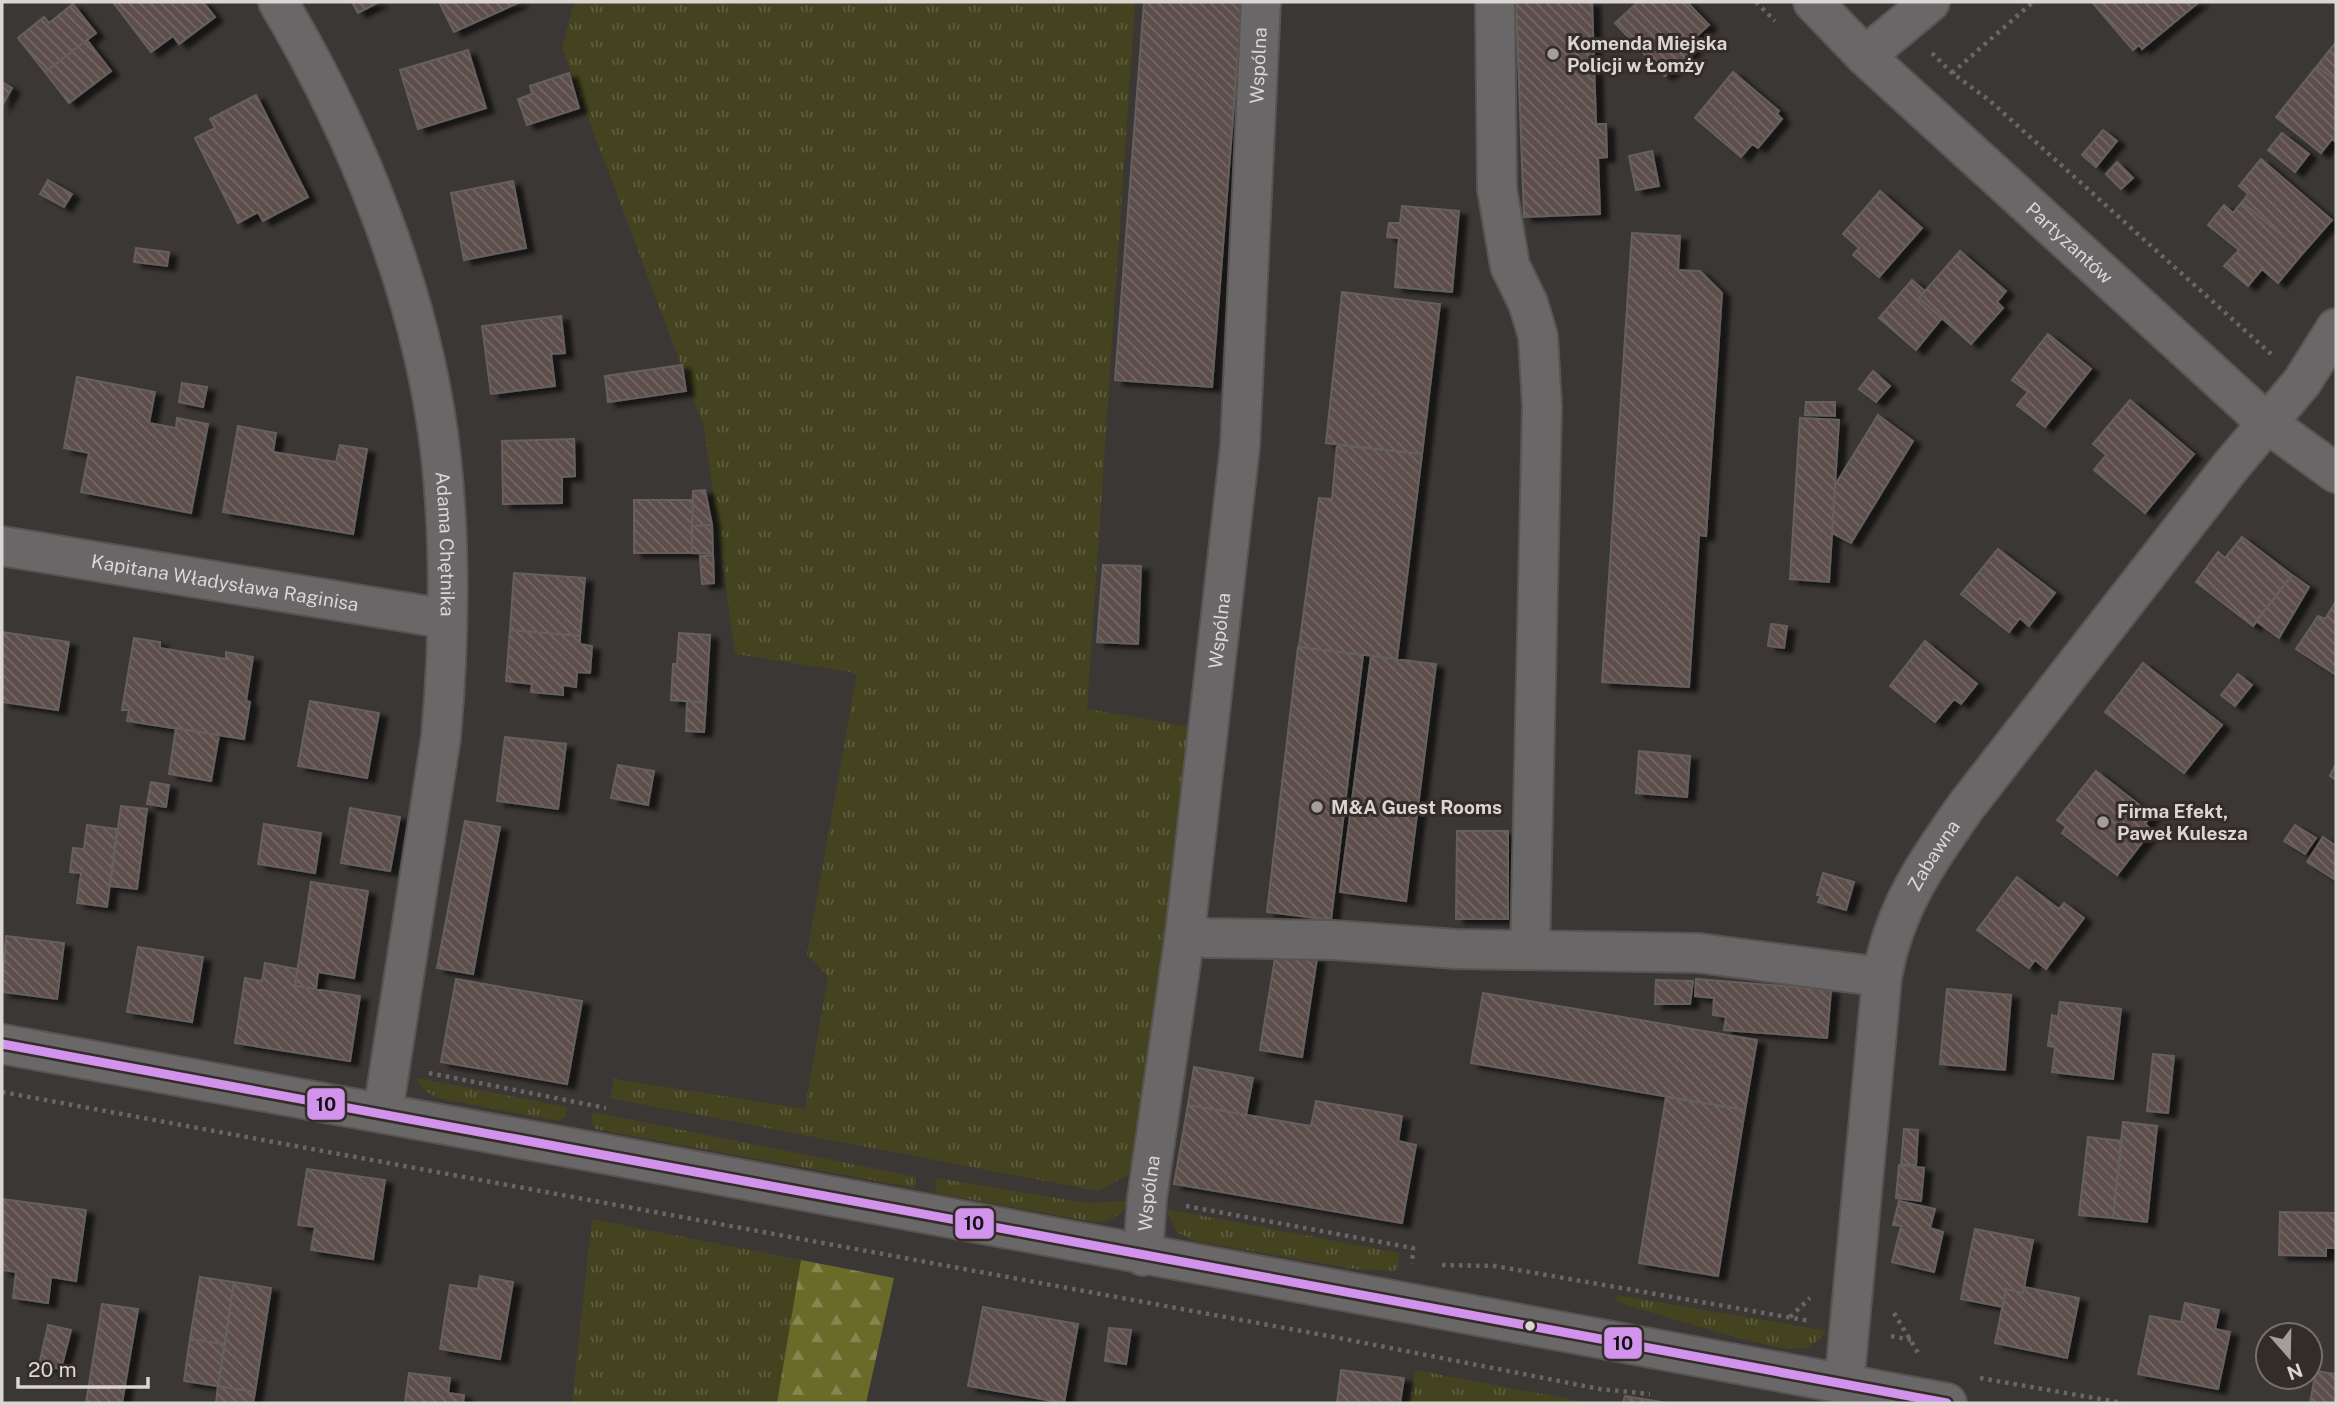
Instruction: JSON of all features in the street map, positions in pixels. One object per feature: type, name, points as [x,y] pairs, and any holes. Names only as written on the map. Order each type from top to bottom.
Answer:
[{"type":"street","name":"Adama Chętnika","points":[[278,2],[304,45],[362,170],[415,318],[441,456],[446,520],[447,619],[442,737],[383,1112]]},
{"type":"street","name":"Wspólna","points":[[1143,1256],[1147,1198],[1185,934],[1240,446],[1261,2]]},
{"type":"street","points":[[1495,2],[1497,189],[1510,266],[1528,303],[1538,336],[1542,406],[1530,950]]},
{"type":"street","name":"Partyzantów","points":[[1813,2],[1865,56],[2267,423],[2336,472]]},
{"type":"street","points":[[1865,56],[1916,13]]},
{"type":"street","name":"Zabawna","points":[[1844,1386],[1882,976],[1899,915],[1938,845],[1975,794],[2302,382],[2336,328]]},
{"type":"street","name":"Kapitana Władysława Raginisa","points":[[2,546],[447,619]]},
{"type":"street","points":[[1185,934],[1207,938],[1264,938],[1456,948],[1699,953],[1882,976]]},
{"type":"street","points":[[2,1044],[383,1112],[1143,1256],[1947,1403]]},
{"type":"path","points":[[1952,73],[2033,2]]},
{"type":"path","points":[[1916,13],[1952,73],[1989,100],[2302,382]]},
{"type":"path","points":[[2,1092],[1334,1337],[1600,1389],[1654,1394]]},
{"type":"path","points":[[1147,1198],[1413,1248],[1412,1264],[1425,1264]]},
{"type":"path","points":[[1439,1265],[1494,1266],[1910,1340]]},
{"type":"path","points":[[1980,1378],[2123,1403]]},
{"type":"green space","points":[[574,2],[1135,2],[1087,709],[1192,727],[1131,1173],[1098,1191],[610,1098],[614,1079],[805,1109],[828,976],[807,954],[857,673],[735,654],[704,426],[562,48]]},
{"type":"green space","points":[[416,1078],[567,1107],[566,1117],[558,1121],[438,1098],[425,1091]]},
{"type":"green space","points":[[593,1112],[916,1177],[915,1188],[595,1129],[591,1121]]},
{"type":"green space","points":[[937,1178],[1087,1203],[1129,1202],[1115,1217],[1095,1222],[935,1193]]},
{"type":"green space","points":[[1166,1209],[1399,1253],[1398,1268],[1394,1271],[1355,1269],[1195,1241],[1177,1232]]},
{"type":"green space","points":[[592,1219],[801,1260],[777,1403],[572,1403]]},
{"type":"green space","points":[[801,1260],[894,1278],[866,1403],[777,1403]]},
{"type":"green space","points":[[1617,1295],[1827,1331],[1810,1347],[1788,1349],[1745,1340],[1616,1302]]},
{"type":"green space","points":[[1415,1370],[1590,1403],[1410,1403]]},
{"type":"building","points":[[113,2],[203,2],[215,17],[179,44],[173,36],[151,52]]},
{"type":"building","points":[[352,2],[379,2],[358,13]]},
{"type":"building","points":[[439,2],[520,2],[454,32]]},
{"type":"building","points":[[1144,2],[1242,2],[1212,387],[1115,380]]},
{"type":"building","points":[[1516,2],[1592,2],[1596,124],[1606,124],[1607,157],[1598,158],[1600,214],[1524,217]]},
{"type":"building","points":[[1638,2],[1687,2],[1709,25],[1689,43],[1694,49],[1665,76],[1615,23]]},
{"type":"building","points":[[2092,2],[2199,2],[2142,49],[2139,45],[2133,50]]},
{"type":"building","points":[[73,4],[96,33],[45,72],[18,38],[44,17],[49,23]]},
{"type":"building","points":[[87,40],[111,71],[69,103],[45,72]]},
{"type":"building","points":[[2336,42],[2336,81],[2317,66]]},
{"type":"building","points":[[468,50],[486,108],[418,129],[400,70]]},
{"type":"building","points":[[2317,66],[2336,81],[2336,142],[2332,139],[2321,153],[2276,117]]},
{"type":"building","points":[[1733,72],[1779,111],[1777,114],[1782,119],[1758,148],[1752,144],[1741,157],[1695,118]]},
{"type":"building","points":[[569,73],[579,108],[527,125],[518,99],[532,94],[530,86]]},
{"type":"building","points":[[2,82],[12,88],[2,106]]},
{"type":"building","points":[[256,95],[308,197],[263,221],[258,212],[238,223],[195,138],[215,128],[210,119]]},
{"type":"building","points":[[2103,130],[2117,141],[2096,167],[2082,155]]},
{"type":"building","points":[[2282,133],[2309,154],[2295,172],[2268,150]]},
{"type":"building","points":[[1652,151],[1659,186],[1636,190],[1629,156]]},
{"type":"building","points":[[2261,159],[2332,220],[2303,253],[2242,202],[2248,194],[2239,186]]},
{"type":"building","points":[[2117,162],[2133,178],[2121,189],[2106,174]]},
{"type":"building","points":[[48,180],[72,194],[64,207],[40,194]]},
{"type":"building","points":[[513,181],[526,248],[464,260],[451,193]]},
{"type":"building","points":[[1880,191],[1922,228],[1879,277],[1853,255],[1859,248],[1843,234]]},
{"type":"building","points":[[2242,202],[2303,253],[2278,283],[2262,269],[2248,286],[2224,266],[2239,250],[2208,225],[2224,205],[2233,213]]},
{"type":"building","points":[[1402,206],[1459,211],[1452,292],[1395,287],[1399,238],[1387,237],[1389,223],[1400,223]]},
{"type":"building","points":[[1632,233],[1680,236],[1678,270],[1700,271],[1722,293],[1706,536],[1699,535],[1689,687],[1602,682]]},
{"type":"building","points":[[136,248],[169,252],[167,266],[134,262]]},
{"type":"building","points":[[1960,251],[2006,291],[1997,302],[2003,308],[1971,344],[1919,298]]},
{"type":"building","points":[[1912,280],[1925,291],[1919,298],[1942,318],[1916,350],[1879,318]]},
{"type":"building","points":[[1342,292],[1440,304],[1422,454],[1326,443]]},
{"type":"building","points":[[561,316],[565,353],[551,354],[555,386],[491,394],[482,326]]},
{"type":"building","points":[[2048,334],[2091,369],[2045,427],[2017,405],[2028,392],[2012,380]]},
{"type":"building","points":[[682,365],[686,391],[608,402],[605,376]]},
{"type":"building","points":[[1873,371],[1890,386],[1876,402],[1859,389]]},
{"type":"building","points":[[77,377],[155,392],[149,423],[176,428],[177,418],[208,424],[191,513],[81,492],[89,453],[64,448]]},
{"type":"building","points":[[182,383],[207,387],[203,407],[179,402]]},
{"type":"building","points":[[2130,400],[2194,454],[2145,513],[2094,470],[2106,455],[2093,444]]},
{"type":"building","points":[[1806,402],[1835,402],[1835,416],[1805,415]]},
{"type":"building","points":[[1878,415],[1913,441],[1851,543],[1832,533],[1835,485]]},
{"type":"building","points":[[1800,418],[1839,420],[1829,582],[1790,579]]},
{"type":"building","points":[[238,426],[276,433],[273,452],[336,462],[340,445],[367,449],[353,534],[223,512]]},
{"type":"building","points":[[574,439],[575,476],[562,477],[562,503],[503,504],[502,441]]},
{"type":"building","points":[[1337,445],[1422,454],[1397,659],[1299,647],[1319,498],[1332,499]]},
{"type":"building","points":[[705,490],[712,525],[692,526],[693,491]]},
{"type":"building","points":[[634,500],[693,500],[692,553],[634,553]]},
{"type":"building","points":[[712,525],[713,554],[692,553],[692,526]]},
{"type":"building","points":[[2242,537],[2292,575],[2253,626],[2196,582],[2218,552],[2225,558]]},
{"type":"building","points":[[1998,549],[2055,593],[2029,626],[2020,618],[2009,632],[1961,594]]},
{"type":"building","points":[[713,555],[714,583],[702,584],[700,556]]},
{"type":"building","points":[[1103,565],[1141,566],[1138,644],[1097,642]]},
{"type":"building","points":[[514,573],[585,578],[580,636],[510,630]]},
{"type":"building","points":[[2292,575],[2309,587],[2279,638],[2256,621]]},
{"type":"building","points":[[2336,601],[2336,675],[2296,649],[2318,616],[2325,619]]},
{"type":"building","points":[[1771,624],[1787,626],[1784,648],[1768,646]]},
{"type":"building","points":[[510,630],[580,636],[580,644],[592,646],[590,673],[577,672],[576,687],[563,685],[563,695],[531,692],[532,684],[506,681]]},
{"type":"building","points":[[2,632],[69,642],[58,710],[2,702]]},
{"type":"building","points":[[679,633],[710,635],[706,703],[671,700],[673,664],[677,664]]},
{"type":"building","points":[[134,638],[160,642],[160,648],[226,659],[226,652],[253,657],[246,701],[250,702],[244,739],[127,721],[129,710],[122,710]]},
{"type":"building","points":[[1925,641],[1977,684],[1961,704],[1954,699],[1935,722],[1890,686]]},
{"type":"building","points":[[1298,647],[1363,655],[1331,920],[1267,912]]},
{"type":"building","points":[[1371,656],[1436,664],[1406,901],[1340,892]]},
{"type":"building","points":[[2143,663],[2222,725],[2184,773],[2105,712]]},
{"type":"building","points":[[2238,674],[2252,685],[2235,706],[2221,695]]},
{"type":"building","points":[[310,701],[379,713],[367,778],[298,766]]},
{"type":"building","points":[[687,701],[706,703],[704,732],[686,731]]},
{"type":"building","points":[[176,728],[219,735],[211,781],[169,774]]},
{"type":"building","points":[[505,737],[566,744],[558,809],[497,801]]},
{"type":"building","points":[[1639,751],[1690,756],[1687,797],[1636,793]]},
{"type":"building","points":[[2336,763],[2336,780],[2330,776]]},
{"type":"building","points":[[618,765],[654,771],[648,805],[611,798]]},
{"type":"building","name":"Firma Efekt, Paweł Kulesza","points":[[2096,771],[2152,815],[2145,824],[2152,830],[2117,875],[2062,833],[2066,827],[2057,820]]},
{"type":"building","points":[[151,782],[169,785],[166,807],[147,804]]},
{"type":"building","points":[[121,806],[147,809],[137,889],[110,886]]},
{"type":"building","points":[[350,808],[400,817],[390,871],[341,863]]},
{"type":"building","points":[[465,821],[500,827],[473,974],[437,968]]},
{"type":"building","points":[[264,824],[321,833],[315,873],[258,864]]},
{"type":"building","points":[[87,825],[117,829],[107,907],[77,903],[81,873],[70,872],[73,848],[84,849]]},
{"type":"building","points":[[2295,825],[2316,838],[2305,854],[2284,841]]},
{"type":"building","points":[[1457,831],[1508,831],[1508,919],[1456,919]]},
{"type":"building","points":[[2323,837],[2336,846],[2334,879],[2307,862]]},
{"type":"building","points":[[1823,873],[1854,882],[1846,910],[1818,902],[1821,895],[1817,895]]},
{"type":"building","points":[[2017,877],[2059,909],[2064,903],[2084,918],[2046,969],[2035,960],[2029,968],[1977,930]]},
{"type":"building","points":[[311,882],[368,891],[354,978],[318,972],[316,989],[295,986]]},
{"type":"building","points":[[6,936],[64,943],[57,999],[2,992]]},
{"type":"building","points":[[138,947],[203,957],[192,1022],[127,1012]]},
{"type":"building","points":[[1276,952],[1317,958],[1302,1057],[1260,1050]]},
{"type":"building","points":[[265,963],[297,969],[295,986],[360,996],[350,1061],[235,1043],[245,978],[262,981]]},
{"type":"building","points":[[456,979],[582,1001],[567,1084],[441,1062]]},
{"type":"building","points":[[1696,979],[1831,990],[1827,1038],[1724,1030],[1726,1017],[1713,1015],[1714,998],[1695,996]]},
{"type":"building","points":[[1656,980],[1693,981],[1690,1004],[1655,1004]]},
{"type":"building","points":[[1947,989],[2011,995],[2005,1070],[1940,1064]]},
{"type":"building","points":[[1483,993],[1757,1040],[1745,1110],[1471,1063]]},
{"type":"building","points":[[2060,1002],[2121,1009],[2113,1079],[2052,1072],[2055,1047],[2048,1046],[2052,1015],[2058,1017]]},
{"type":"building","points":[[2153,1054],[2174,1056],[2168,1113],[2147,1111]]},
{"type":"building","points":[[1194,1067],[1253,1078],[1246,1115],[1188,1105]]},
{"type":"building","points":[[1666,1097],[1745,1110],[1718,1276],[1639,1263]]},
{"type":"building","points":[[1316,1101],[1402,1116],[1398,1141],[1416,1145],[1402,1223],[1174,1184],[1188,1105],[1311,1126]]},
{"type":"building","points":[[2123,1122],[2157,1126],[2147,1222],[2113,1218]]},
{"type":"building","points":[[1904,1129],[1918,1130],[1916,1165],[1901,1164]]},
{"type":"building","points":[[2088,1137],[2122,1141],[2113,1218],[2079,1215]]},
{"type":"building","points":[[1899,1165],[1924,1168],[1921,1201],[1896,1198]]},
{"type":"building","points":[[307,1169],[385,1180],[373,1259],[311,1250],[315,1227],[298,1225]]},
{"type":"building","points":[[2,1199],[86,1210],[76,1281],[51,1277],[48,1303],[13,1298],[16,1272],[2,1270]]},
{"type":"building","points":[[1899,1201],[1935,1209],[1930,1228],[1943,1232],[1934,1272],[1892,1262],[1901,1226],[1893,1225]]},
{"type":"building","points":[[2280,1212],[2336,1213],[2336,1248],[2326,1248],[2326,1256],[2279,1255]]},
{"type":"building","points":[[1975,1229],[2033,1240],[2023,1293],[2006,1289],[2003,1307],[1961,1299]]},
{"type":"building","points":[[480,1276],[513,1282],[500,1359],[440,1349],[450,1285],[478,1289]]},
{"type":"building","points":[[200,1277],[234,1282],[225,1344],[190,1339]]},
{"type":"building","points":[[234,1282],[271,1288],[255,1392],[218,1386]]},
{"type":"building","points":[[2024,1287],[2079,1298],[2067,1358],[1995,1343],[2006,1289],[2023,1293]]},
{"type":"building","points":[[2185,1303],[2219,1310],[2215,1329],[2230,1332],[2218,1389],[2138,1374],[2150,1316],[2181,1322]]},
{"type":"building","points":[[102,1304],[138,1309],[122,1403],[86,1403]]},
{"type":"building","points":[[983,1307],[1078,1324],[1064,1403],[968,1386]]},
{"type":"building","points":[[48,1325],[71,1330],[61,1369],[39,1365]]},
{"type":"building","points":[[1109,1328],[1131,1330],[1126,1364],[1105,1361]]},
{"type":"building","points":[[190,1339],[225,1344],[218,1386],[184,1381]]},
{"type":"building","points":[[1341,1370],[1404,1378],[1400,1403],[1337,1403]]},
{"type":"building","points":[[2324,1372],[2336,1374],[2336,1403],[2310,1403],[2312,1391],[2324,1391]]},
{"type":"building","points":[[409,1373],[450,1378],[448,1393],[464,1395],[463,1403],[405,1403]]},
{"type":"building","points":[[218,1386],[255,1392],[253,1403],[216,1403]]},
{"type":"building","points":[[1625,1396],[1667,1403],[1623,1403]]},
{"type":"transit line","name":"10","points":[[2,1044],[1947,1403]]},
{"type":"place","name":"Komenda Miejska Policji w Łomży","points":[[1553,54]]},
{"type":"place","name":"M&A Guest Rooms","points":[[1317,807]]},
{"type":"place","name":"Firma Efekt, Paweł Kulesza","points":[[2103,822]]}]
